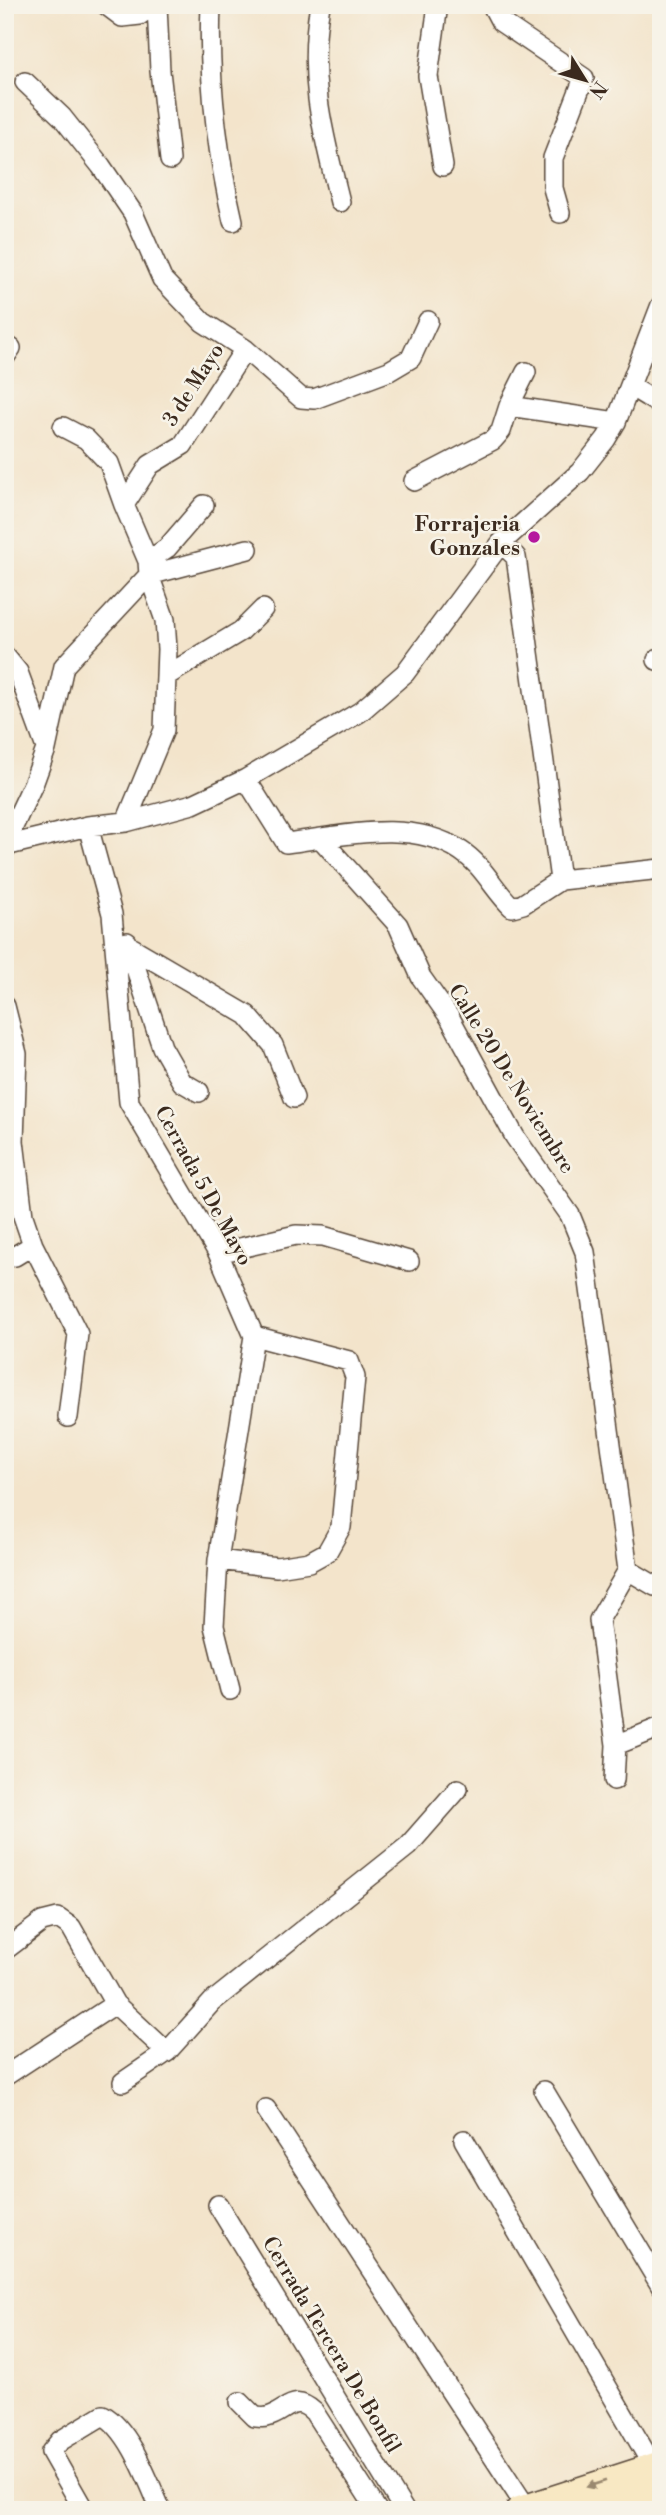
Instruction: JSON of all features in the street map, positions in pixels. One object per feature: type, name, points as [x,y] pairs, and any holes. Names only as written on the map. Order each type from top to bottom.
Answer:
[{"type":"main road","points":[[522,2508],[658,2483]]},
{"type":"main road","points":[[594,2510],[658,2483]]},
{"type":"street","points":[[106,5],[122,17],[140,15],[154,5]]},
{"type":"street","points":[[154,5],[170,160]]},
{"type":"street","points":[[211,5],[210,36],[221,170],[233,221]]},
{"type":"street","points":[[320,5],[314,38],[318,113],[340,202]]},
{"type":"street","points":[[438,5],[428,76],[443,166]]},
{"type":"street","points":[[492,5],[501,22],[584,78],[553,159],[553,188],[560,213]]},
{"type":"street","points":[[25,82],[62,117],[102,166],[133,213],[162,279],[203,322],[245,349],[301,398],[314,399],[389,371],[411,358],[428,320]]},
{"type":"street","points":[[5,845],[88,826],[126,821],[193,804],[246,779],[360,712],[405,673],[501,542],[580,472],[606,439],[616,422],[661,306]]},
{"type":"street","points":[[5,345],[10,348],[5,357]]},
{"type":"street","name":"3 de Mayo","points":[[124,505],[150,465],[183,445],[245,349]]},
{"type":"street","points":[[414,481],[493,440],[501,431],[509,406],[526,372]]},
{"type":"street","points":[[630,386],[661,405]]},
{"type":"street","points":[[509,406],[616,422]]},
{"type":"street","points":[[63,427],[86,439],[109,463],[164,620],[167,649],[164,730],[126,821]]},
{"type":"street","points":[[5,845],[46,749],[64,666],[204,505]]},
{"type":"street","points":[[501,542],[516,557],[559,880]]},
{"type":"street","points":[[148,568],[247,549]]},
{"type":"street","points":[[166,676],[241,631],[263,609]]},
{"type":"street","points":[[5,656],[18,672],[46,749]]},
{"type":"street","points":[[246,779],[286,843],[384,831],[428,836],[462,851],[512,907],[523,904],[559,880],[661,869]]},
{"type":"street","name":"Cerrada 5 De Mayo","points":[[88,826],[112,914],[129,1102],[218,1253],[254,1336]]},
{"type":"street","name":"Calle 20 De Noviembre","points":[[321,839],[398,925],[421,977],[450,1018],[515,1137],[570,1215],[585,1252],[628,1570]]},
{"type":"street","points":[[112,914],[129,946],[162,1047],[182,1082],[199,1092]]},
{"type":"street","points":[[129,946],[247,1015],[272,1045],[294,1098]]},
{"type":"street","points":[[5,1006],[17,1054],[14,1141],[23,1216],[33,1245],[78,1334],[68,1417]]},
{"type":"street","points":[[218,1253],[296,1235],[323,1237],[410,1261]]},
{"type":"street","points":[[5,1257],[15,1256],[33,1245]]},
{"type":"street","points":[[218,1560],[277,1567],[309,1562],[327,1552],[341,1527],[355,1377],[349,1361],[254,1336],[218,1560],[214,1626],[230,1690]]},
{"type":"street","points":[[614,1780],[616,1745],[598,1620],[628,1570],[655,1586],[661,1586]]},
{"type":"street","points":[[616,1745],[661,1727]]},
{"type":"street","points":[[123,2082],[167,2052],[212,2002],[408,1846],[458,1789]]},
{"type":"street","points":[[5,1950],[43,1922],[58,1918],[71,1927],[115,2004],[167,2052]]},
{"type":"street","points":[[5,2076],[115,2004]]},
{"type":"street","points":[[544,2091],[661,2286]]},
{"type":"street","points":[[266,2109],[522,2508]]},
{"type":"street","points":[[464,2140],[658,2483]]},
{"type":"street","name":"Cerrada Tercera De Bonfil","points":[[218,2205],[404,2510]]},
{"type":"street","points":[[240,2402],[255,2417],[268,2417],[293,2403],[306,2405],[314,2412],[377,2510]]},
{"type":"street","points":[[84,2510],[51,2452],[60,2441],[103,2415],[116,2422],[143,2470],[161,2510]]},
{"type":"place","name":"Forrajeria Gonzales","points":[[534,537]]}]
